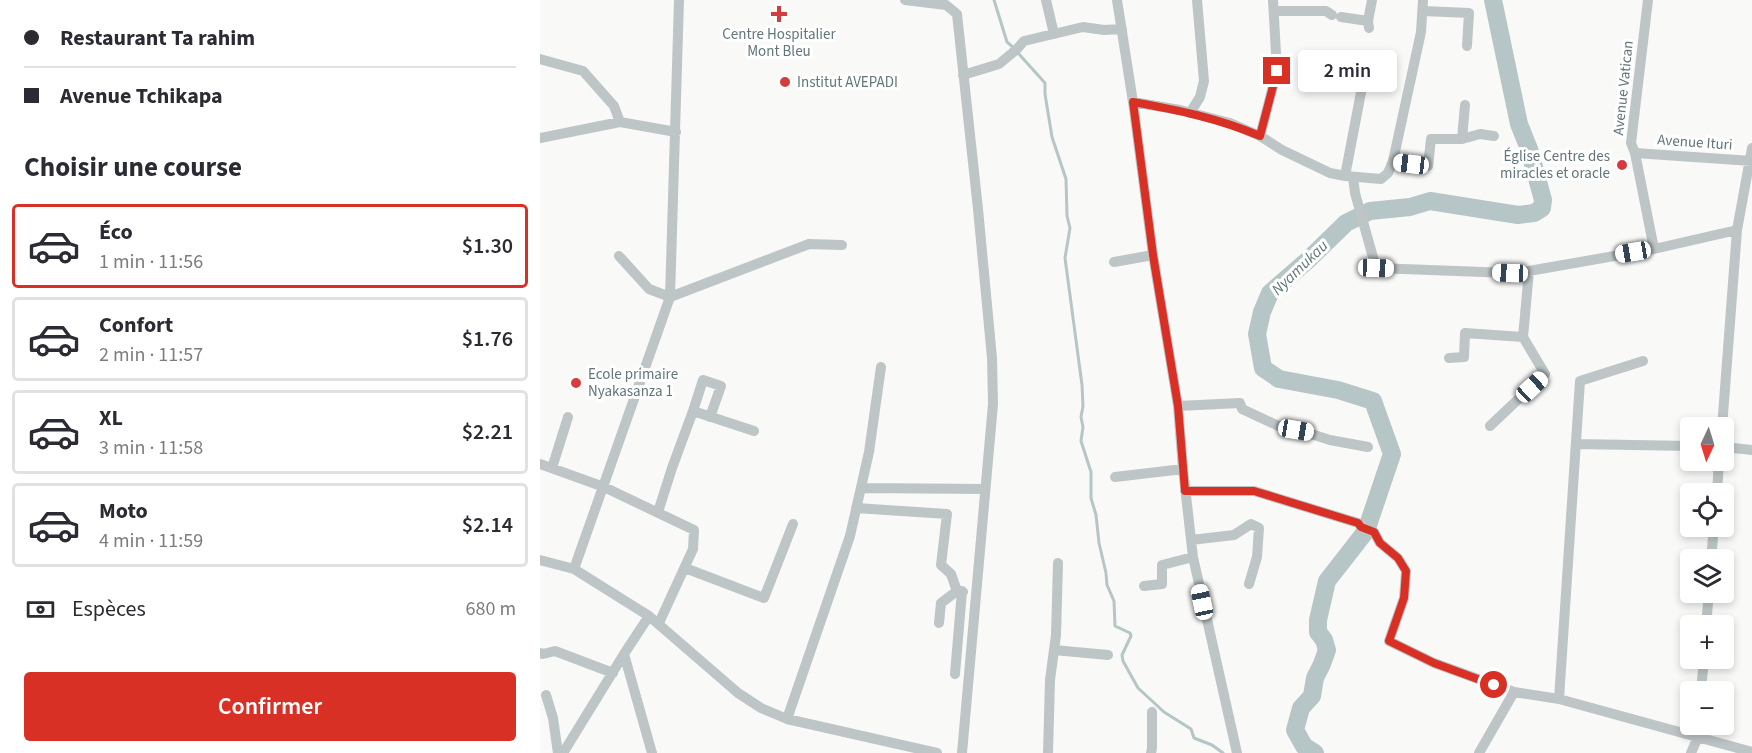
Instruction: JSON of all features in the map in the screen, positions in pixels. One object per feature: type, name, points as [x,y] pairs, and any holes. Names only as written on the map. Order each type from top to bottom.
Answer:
[{"type":"street","points":[[574,569],[670,297],[679,0]]},
{"type":"street","points":[[905,0],[946,5],[957,14],[992,358],[993,404],[962,753]]},
{"type":"street","points":[[1046,0],[1054,34]]},
{"type":"street","points":[[1117,0],[1153,255],[1178,406],[1193,557],[1237,752]]},
{"type":"street","points":[[1190,113],[1200,97],[1204,81],[1197,0]]},
{"type":"street","points":[[1260,136],[1277,71],[1273,5],[1326,11],[1369,25],[1372,0]]},
{"type":"street","name":"Avenue Vatican","points":[[1648,0],[1631,143],[1654,249]]},
{"type":"street","points":[[1133,102],[1230,123],[1330,173],[1381,179],[1388,173],[1393,161],[1421,32],[1423,6],[1469,13],[1467,46]]},
{"type":"street","points":[[963,75],[999,64],[1024,41],[1083,27],[1104,30],[1122,29]]},
{"type":"street","points":[[540,59],[583,71],[614,106],[620,122]]},
{"type":"street","points":[[1367,61],[1349,176],[1376,268],[1510,273],[1654,249],[1737,230]]},
{"type":"street","points":[[1462,139],[1465,105]]},
{"type":"street","points":[[540,138],[620,122],[676,132]]},
{"type":"street","points":[[1393,161],[1428,166],[1431,139],[1462,139],[1480,134],[1494,136]]},
{"type":"street","points":[[1723,417],[1737,230],[1752,148]]},
{"type":"street","name":"Avenue Ituri","points":[[1635,153],[1751,161]]},
{"type":"street","points":[[619,256],[649,289],[670,297],[808,244],[842,244]]},
{"type":"street","points":[[1114,262],[1153,255]]},
{"type":"street","points":[[1490,426],[1545,374],[1523,337],[1529,271]]},
{"type":"street","points":[[1449,358],[1464,357],[1465,333],[1523,337]]},
{"type":"street","points":[[1559,699],[1580,381],[1643,361]]},
{"type":"street","points":[[787,719],[850,536],[869,452],[881,368]]},
{"type":"street","points":[[658,512],[703,380],[721,386],[710,417]]},
{"type":"street","points":[[1178,406],[1240,404],[1242,409],[1283,428],[1368,447]]},
{"type":"street","points":[[693,411],[754,431]]},
{"type":"street","points":[[552,468],[568,417]]},
{"type":"street","points":[[1576,444],[1680,446]]},
{"type":"street","points":[[1734,448],[1752,450]]},
{"type":"street","points":[[540,464],[604,487],[694,530],[693,549],[659,623]]},
{"type":"street","points":[[1115,477],[1183,470]]},
{"type":"street","points":[[861,488],[985,489]]},
{"type":"street","points":[[1185,491],[1254,491],[1374,532],[1380,543],[1398,558],[1406,571],[1404,598],[1389,641],[1434,663],[1514,692],[1559,699],[1752,752]]},
{"type":"street","points":[[856,508],[946,514],[942,565],[951,574],[959,591],[955,674]]},
{"type":"street","points":[[685,568],[764,598],[793,524]]},
{"type":"street","points":[[1191,540],[1234,535],[1251,524],[1259,528],[1257,557],[1249,584]]},
{"type":"street","points":[[1144,586],[1162,584],[1162,565],[1193,557]]},
{"type":"street","points":[[540,560],[574,569],[649,616],[738,693],[761,708],[787,719],[937,753]]},
{"type":"street","points":[[1048,753],[1050,680],[1056,635],[1058,563]]},
{"type":"street","points":[[939,623],[941,603],[959,591],[976,593]]},
{"type":"street","points":[[563,753],[649,616]]},
{"type":"street","points":[[1054,650],[1108,655]]},
{"type":"street","points":[[540,653],[555,651],[613,673]]},
{"type":"street","points":[[624,654],[652,753]]},
{"type":"street","points":[[1479,753],[1514,692]]},
{"type":"street","points":[[546,695],[553,718],[558,753]]},
{"type":"street","points":[[1151,753],[1152,712]]},
{"type":"street","points":[[1690,753],[1698,737]]},
{"type":"waterway","points":[[994,0],[1007,42],[1014,48]]},
{"type":"waterway","name":"Nyamukau","points":[[1315,753],[1304,746],[1295,730],[1301,708],[1312,696],[1315,678],[1327,650],[1318,632],[1318,620],[1327,581],[1366,531],[1392,454],[1373,401],[1338,390],[1279,379],[1263,368],[1257,334],[1262,312],[1270,293],[1346,223],[1370,211],[1410,207],[1430,201],[1518,215],[1534,213],[1542,208],[1543,200],[1529,149],[1519,124],[1493,0]]},
{"type":"waterway","points":[[1018,53],[1045,83],[1052,137],[1066,179],[1067,216],[1070,228],[1065,258],[1082,385],[1081,441],[1091,472],[1091,498],[1096,515],[1107,585],[1114,601],[1115,626],[1130,633],[1131,636],[1122,655],[1123,661],[1138,688],[1164,712],[1191,729],[1194,738],[1212,745],[1223,753]]},
{"type":"place","name":"Centre Hospitalier Mont Bleu","points":[[779,14]]},
{"type":"place","name":"Institut AVEPADI","points":[[785,82]]},
{"type":"place","name":"Église Centre des miracles et oracle","points":[[1622,165]]},
{"type":"place","name":"Ecole primaire Nyakasanza 1","points":[[576,383]]},
{"type":"route","points":[[1277,71],[1260,136],[1230,123],[1180,110],[1133,102],[1153,255],[1178,406],[1185,491],[1254,491],[1358,523],[1361,527],[1374,532],[1380,543],[1398,558],[1406,571],[1404,598],[1389,641],[1434,663],[1494,685]]}]
